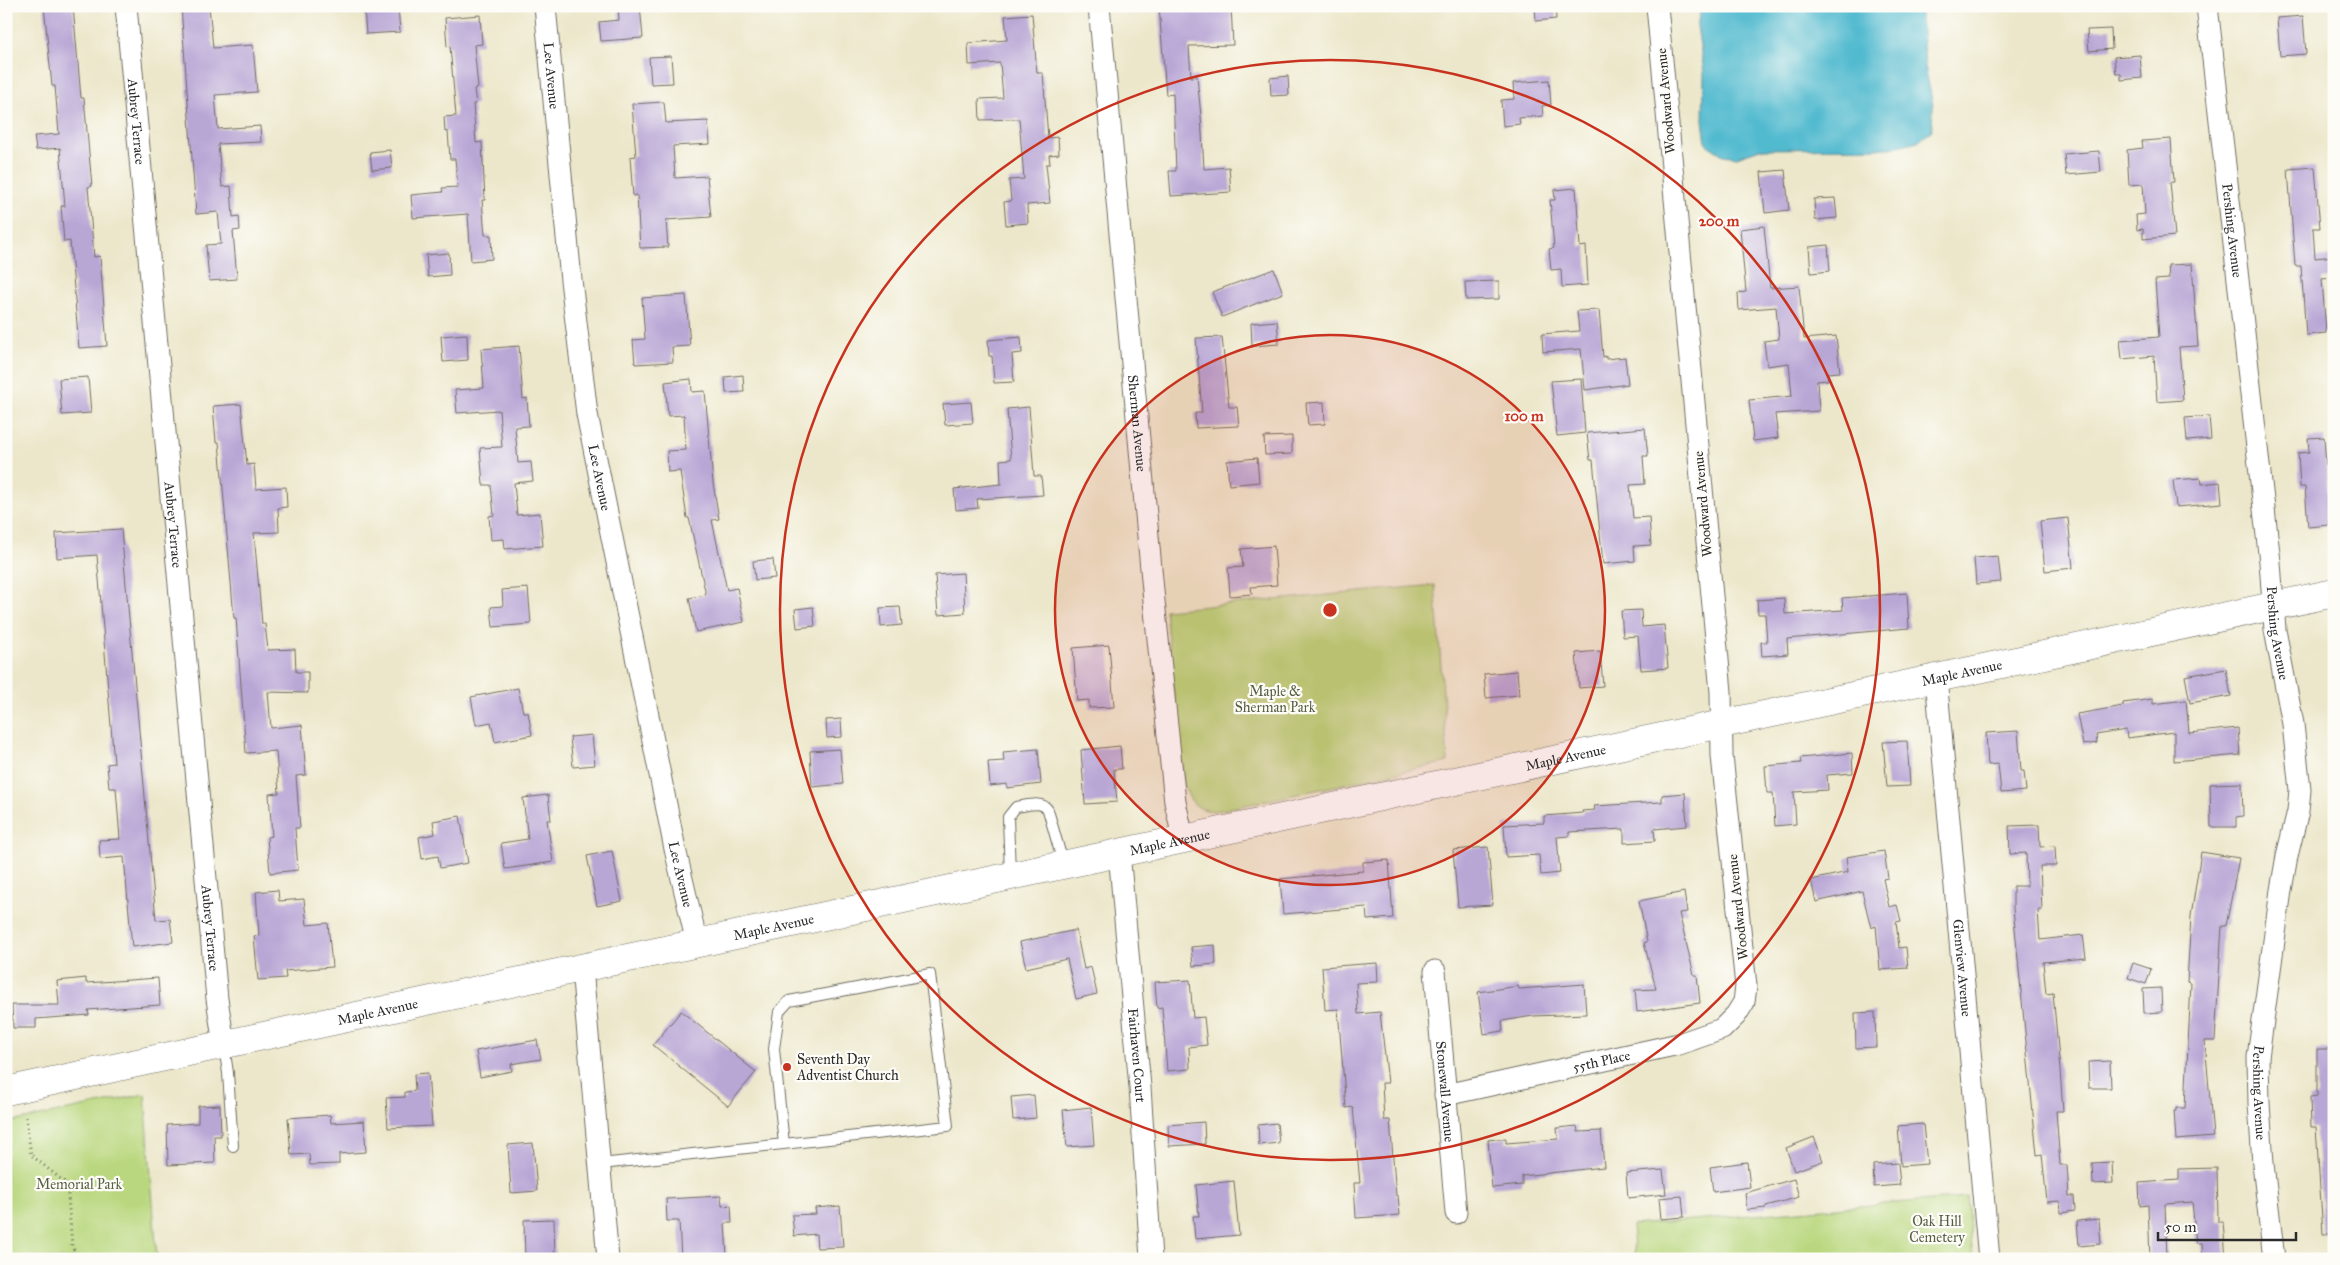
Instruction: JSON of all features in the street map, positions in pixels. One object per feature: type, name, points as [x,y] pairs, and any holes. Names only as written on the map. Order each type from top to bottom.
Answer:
[{"type":"main road","name":"Maple Avenue","points":[[6,1091],[2334,593]]},
{"type":"street","name":"Aubrey Terrace","points":[[126,6],[215,979],[224,1044]]},
{"type":"street","name":"Lee Avenue","points":[[545,6],[571,280],[587,414],[673,840],[697,943]]},
{"type":"street","name":"Sherman Avenue","points":[[1099,6],[1154,601],[1175,802],[1182,838]]},
{"type":"street","name":"Woodward Avenue","points":[[1658,6],[1720,692],[1722,756],[1746,986],[1744,1002]]},
{"type":"street","name":"Pershing Avenue","points":[[2207,6],[2216,100],[2270,562],[2275,630],[2293,724],[2300,790],[2298,811],[2286,856],[2258,1057],[2263,1164],[2274,1259]]},
{"type":"street","name":"Glenview Avenue","points":[[1936,678],[1989,1259]]},
{"type":"street","name":"Fairhaven Court","points":[[1119,852],[1140,1087],[1151,1259]]},
{"type":"street","points":[[582,968],[608,1259]]},
{"type":"street","name":"Stonewall Avenue","points":[[1435,971],[1456,1213]]},
{"type":"street","name":"55th Place","points":[[1445,1095],[1679,1044],[1722,1029],[1736,1016],[1744,1002]]},
{"type":"lane","points":[[1010,876],[1008,816],[1016,807],[1040,804],[1045,806],[1048,810],[1064,864]]},
{"type":"lane","points":[[601,1164],[784,1144],[948,1126],[930,974],[789,1000],[779,1012],[774,1049],[784,1144]]},
{"type":"lane","points":[[224,1044],[233,1146]]},
{"type":"path","points":[[26,1117],[31,1155],[67,1184],[72,1246],[78,1259]]},
{"type":"green space","name":"Maple & Sherman Park","points":[[1435,585],[1448,762],[1222,810],[1206,810],[1195,805],[1188,795],[1183,780],[1165,610]]},
{"type":"green space","name":"Memorial Park","points":[[145,1094],[157,1259],[6,1259],[6,1123]]},
{"type":"green space","name":"Oak Hill Cemetery","points":[[1967,1197],[1973,1259],[1635,1259],[1632,1225]]},
{"type":"water","points":[[1701,6],[1920,6],[1925,66],[1933,105],[1932,130],[1918,141],[1891,148],[1760,149],[1737,157],[1723,155],[1706,144],[1703,120],[1704,73],[1697,26]]},
{"type":"building","points":[[44,6],[73,6],[81,98],[84,98],[92,186],[88,187],[94,257],[100,256],[107,346],[79,348],[70,241],[64,242],[61,206],[65,206],[60,148],[36,150],[34,136],[59,134],[55,86],[52,86]]},
{"type":"building","points":[[181,6],[209,6],[213,48],[253,45],[257,92],[215,95],[218,129],[260,126],[261,142],[218,144],[222,187],[231,186],[233,217],[239,216],[240,230],[233,231],[237,279],[209,281],[206,245],[221,244],[218,212],[196,214]]},
{"type":"building","points":[[398,6],[400,32],[366,34],[364,8]]},
{"type":"building","points":[[618,6],[640,6],[643,38],[601,41],[599,22],[619,20]]},
{"type":"building","points":[[1159,6],[1231,6],[1233,45],[1189,46],[1191,77],[1197,76],[1204,169],[1229,167],[1231,192],[1171,196],[1169,171],[1176,171],[1173,94],[1166,95]]},
{"type":"building","points":[[1535,6],[1555,6],[1556,19],[1536,21]]},
{"type":"building","points":[[1032,14],[1037,73],[1043,73],[1048,138],[1058,137],[1059,154],[1049,155],[1050,164],[1046,164],[1050,203],[1027,205],[1028,223],[1006,225],[1004,202],[1011,201],[1009,180],[1024,179],[1019,119],[980,120],[979,99],[1003,98],[1000,63],[969,65],[968,43],[1007,40],[1005,16]]},
{"type":"building","points":[[480,15],[482,44],[474,45],[478,88],[474,89],[476,104],[473,104],[476,143],[482,142],[485,200],[482,200],[485,235],[491,235],[492,259],[471,261],[468,214],[413,218],[411,195],[443,192],[442,188],[458,187],[455,159],[450,159],[448,131],[445,132],[444,117],[456,116],[450,46],[447,47],[445,18]]},
{"type":"building","points":[[2303,16],[2306,54],[2280,56],[2277,18]]},
{"type":"building","points":[[2111,29],[2112,49],[2089,51],[2087,30]]},
{"type":"building","points":[[2140,55],[2142,78],[2121,80],[2121,74],[2116,74],[2114,57]]},
{"type":"building","points":[[671,56],[673,83],[651,84],[649,57]]},
{"type":"building","points":[[1288,76],[1289,95],[1271,96],[1270,78]]},
{"type":"building","points":[[1549,80],[1551,105],[1542,106],[1543,116],[1519,118],[1520,124],[1503,126],[1501,100],[1514,99],[1513,83]]},
{"type":"building","points":[[664,102],[666,123],[708,121],[710,144],[673,146],[675,178],[707,176],[711,217],[666,220],[668,247],[640,248],[637,195],[633,196],[630,157],[636,156],[632,104]]},
{"type":"building","points":[[2171,139],[2174,182],[2170,182],[2175,236],[2143,239],[2143,229],[2137,230],[2136,215],[2145,214],[2143,184],[2129,185],[2127,150],[2143,148],[2142,141]]},
{"type":"building","points":[[390,150],[392,168],[372,170],[370,152]]},
{"type":"building","points":[[2099,151],[2101,172],[2066,175],[2064,154]]},
{"type":"building","points":[[2315,167],[2320,228],[2313,228],[2315,258],[2334,256],[2334,272],[2332,273],[2332,278],[2322,279],[2326,333],[2306,335],[2301,266],[2295,266],[2288,169]]},
{"type":"building","points":[[1785,170],[1789,210],[1765,213],[1761,172]]},
{"type":"building","points":[[1576,188],[1580,247],[1586,246],[1588,285],[1562,287],[1561,269],[1551,270],[1549,249],[1554,248],[1550,200],[1555,200],[1554,190]]},
{"type":"building","points":[[1835,198],[1837,218],[1815,220],[1814,199]]},
{"type":"building","points":[[1764,226],[1770,288],[1799,286],[1804,339],[1836,336],[1840,372],[1827,373],[1828,380],[1817,381],[1819,411],[1775,414],[1778,438],[1753,441],[1749,400],[1792,396],[1789,363],[1767,366],[1764,341],[1779,339],[1776,307],[1739,310],[1738,293],[1746,292],[1740,229]]},
{"type":"building","points":[[1828,245],[1830,271],[1811,273],[1809,247]]},
{"type":"building","points":[[449,253],[450,275],[428,277],[426,255]]},
{"type":"building","points":[[2192,264],[2198,346],[2179,347],[2183,400],[2157,402],[2154,356],[2122,359],[2120,340],[2159,337],[2155,280],[2169,279],[2168,265]]},
{"type":"building","points":[[1274,269],[1283,293],[1222,317],[1212,292]]},
{"type":"building","points":[[1499,281],[1499,299],[1466,300],[1465,282]]},
{"type":"building","points":[[686,295],[690,346],[672,347],[673,362],[635,364],[633,340],[645,339],[642,298]]},
{"type":"building","points":[[1599,310],[1603,357],[1606,356],[1606,359],[1625,357],[1628,384],[1585,390],[1581,349],[1543,352],[1542,334],[1579,331],[1577,311]]},
{"type":"building","points":[[1277,321],[1279,344],[1252,346],[1251,323]]},
{"type":"building","points":[[467,334],[468,360],[443,362],[441,336]]},
{"type":"building","points":[[1021,337],[1022,353],[1012,354],[1014,382],[994,383],[992,356],[989,356],[988,340]]},
{"type":"building","points":[[1222,337],[1229,407],[1237,407],[1239,426],[1196,428],[1195,413],[1202,413],[1196,338]]},
{"type":"building","points":[[519,346],[523,399],[527,398],[529,426],[515,427],[518,463],[531,462],[533,481],[514,483],[517,515],[540,513],[543,546],[505,549],[504,539],[491,540],[489,516],[494,515],[491,485],[483,485],[480,448],[502,447],[499,410],[457,413],[455,390],[484,388],[481,349]]},
{"type":"building","points":[[743,375],[744,392],[726,393],[725,377]]},
{"type":"building","points":[[88,377],[91,413],[62,415],[59,379]]},
{"type":"building","points":[[691,379],[692,392],[705,391],[713,483],[719,519],[712,520],[727,590],[737,588],[744,622],[696,632],[689,598],[706,595],[689,518],[687,518],[680,471],[668,472],[667,451],[686,450],[684,415],[668,416],[665,382]]},
{"type":"building","points":[[1581,379],[1585,433],[1557,436],[1551,381]]},
{"type":"building","points":[[971,402],[973,423],[945,425],[943,404]]},
{"type":"building","points":[[1324,402],[1325,424],[1308,425],[1306,403]]},
{"type":"building","points":[[241,404],[247,465],[254,464],[256,489],[286,487],[287,507],[278,508],[279,532],[254,533],[262,624],[265,624],[268,650],[295,649],[296,672],[308,672],[308,693],[268,692],[271,728],[302,725],[306,775],[296,776],[300,828],[295,828],[298,870],[270,873],[267,837],[272,836],[269,794],[279,793],[276,751],[246,753],[236,618],[234,618],[219,442],[216,442],[213,406]]},
{"type":"building","points":[[1029,407],[1034,476],[1041,476],[1043,495],[977,499],[978,508],[956,510],[954,489],[1001,484],[1000,460],[1011,459],[1007,409]]},
{"type":"building","points":[[2209,416],[2211,439],[2187,441],[2185,418]]},
{"type":"building","points":[[1645,428],[1648,456],[1643,456],[1645,484],[1630,485],[1633,518],[1649,517],[1651,545],[1634,546],[1635,561],[1603,564],[1593,460],[1590,460],[1587,433]]},
{"type":"building","points":[[1292,436],[1292,454],[1265,455],[1264,437]]},
{"type":"building","points":[[2324,437],[2330,525],[2308,527],[2305,487],[2300,487],[2298,453],[2309,452],[2308,438]]},
{"type":"building","points":[[1257,458],[1259,482],[1229,485],[1227,461]]},
{"type":"building","points":[[2201,478],[2202,484],[2220,482],[2222,503],[2176,507],[2173,480]]},
{"type":"building","points":[[2068,518],[2073,568],[2045,571],[2040,521]]},
{"type":"building","points":[[121,529],[156,920],[170,919],[173,942],[132,947],[124,857],[100,859],[99,840],[120,839],[116,788],[109,788],[107,764],[114,763],[97,555],[57,558],[56,533]]},
{"type":"building","points":[[1274,546],[1277,585],[1251,587],[1252,594],[1230,596],[1228,568],[1243,567],[1241,549]]},
{"type":"building","points":[[1998,556],[2001,582],[1976,584],[1974,558]]},
{"type":"building","points":[[773,559],[775,578],[755,580],[753,561]]},
{"type":"building","points":[[963,573],[965,613],[938,615],[935,575]]},
{"type":"building","points":[[528,588],[531,624],[493,627],[491,607],[503,606],[502,590]]},
{"type":"building","points":[[1907,593],[1909,628],[1787,639],[1788,654],[1762,656],[1761,642],[1767,642],[1765,614],[1758,614],[1757,600],[1784,598],[1785,614],[1843,610],[1842,598]]},
{"type":"building","points":[[813,607],[815,626],[797,628],[795,609]]},
{"type":"building","points":[[900,607],[902,625],[881,627],[880,608]]},
{"type":"building","points":[[1641,610],[1642,627],[1664,625],[1668,668],[1641,670],[1638,636],[1623,637],[1621,611]]},
{"type":"building","points":[[1109,645],[1114,707],[1089,708],[1089,700],[1077,701],[1073,648]]},
{"type":"building","points":[[1600,651],[1603,686],[1579,688],[1576,653]]},
{"type":"building","points":[[2226,669],[2231,696],[2190,703],[2185,676]]},
{"type":"building","points":[[1517,671],[1519,695],[1486,698],[1484,674]]},
{"type":"building","points":[[518,688],[523,712],[528,712],[532,735],[495,742],[491,722],[476,725],[471,697]]},
{"type":"building","points":[[2153,699],[2153,704],[2186,700],[2189,733],[2238,728],[2240,755],[2174,761],[2174,732],[2127,738],[2126,730],[2096,735],[2097,743],[2083,745],[2077,714],[2123,706],[2123,703]]},
{"type":"building","points":[[841,719],[842,737],[827,738],[826,720]]},
{"type":"building","points":[[2018,731],[2021,771],[2024,771],[2026,791],[2001,793],[1998,764],[1988,765],[1986,733]]},
{"type":"building","points":[[592,735],[595,765],[573,767],[570,737]]},
{"type":"building","points":[[1907,741],[1910,786],[1887,787],[1883,742]]},
{"type":"building","points":[[1120,746],[1122,769],[1114,769],[1117,802],[1085,804],[1081,750]]},
{"type":"building","points":[[840,749],[843,784],[812,787],[810,751]]},
{"type":"building","points":[[1038,749],[1041,784],[1007,788],[1007,784],[990,786],[988,762],[1004,761],[1003,752]]},
{"type":"building","points":[[1852,753],[1853,773],[1827,775],[1828,790],[1794,792],[1796,824],[1775,826],[1773,793],[1767,793],[1765,766],[1801,763],[1800,758]]},
{"type":"building","points":[[2242,783],[2243,816],[2236,817],[2236,827],[2211,827],[2210,784]]},
{"type":"building","points":[[1685,793],[1687,826],[1654,829],[1655,841],[1624,843],[1624,829],[1569,832],[1569,836],[1557,837],[1560,873],[1541,875],[1539,855],[1506,857],[1504,825],[1544,823],[1544,816],[1583,813],[1582,811],[1595,810],[1594,806],[1662,802],[1662,795]]},
{"type":"building","points":[[548,795],[551,820],[547,820],[553,862],[505,869],[501,843],[528,839],[523,798]]},
{"type":"building","points":[[460,816],[468,863],[440,868],[438,856],[422,859],[419,837],[435,834],[433,821]]},
{"type":"building","points":[[2039,825],[2040,847],[2055,846],[2056,866],[2040,866],[2042,910],[2038,910],[2040,940],[2083,935],[2086,958],[2043,962],[2046,994],[2053,993],[2060,1070],[2063,1111],[2056,1111],[2060,1165],[2067,1165],[2069,1196],[2074,1196],[2075,1211],[2061,1213],[2060,1201],[2047,1202],[2042,1154],[2037,1155],[2013,908],[2013,886],[2027,886],[2026,853],[2010,854],[2009,826]]},
{"type":"building","points":[[1488,847],[1493,905],[1458,907],[1453,850]]},
{"type":"building","points":[[612,851],[622,901],[597,906],[587,856]]},
{"type":"building","points":[[1884,851],[1888,878],[1883,879],[1889,907],[1897,905],[1901,921],[1896,922],[1899,948],[1906,947],[1908,968],[1880,970],[1876,926],[1871,928],[1862,891],[1816,902],[1811,880],[1848,872],[1846,857]]},
{"type":"building","points":[[2201,852],[2239,858],[2226,926],[2222,926],[2215,1041],[2205,1041],[2213,1137],[2176,1140],[2174,1111],[2176,1111],[2176,1108],[2185,1108],[2191,983],[2187,982],[2191,916]]},
{"type":"building","points":[[1389,860],[1393,918],[1367,920],[1366,907],[1283,914],[1280,879],[1363,871],[1363,862]]},
{"type":"building","points":[[278,890],[279,901],[304,899],[307,925],[328,923],[332,967],[285,971],[286,978],[258,980],[254,936],[259,935],[256,892]]},
{"type":"building","points":[[1684,892],[1687,912],[1679,913],[1694,975],[1697,975],[1700,1003],[1637,1012],[1635,990],[1656,989],[1644,943],[1647,942],[1639,901]]},
{"type":"building","points":[[1076,930],[1084,969],[1091,967],[1097,994],[1076,999],[1067,959],[1026,968],[1020,942]]},
{"type":"building","points":[[1215,945],[1216,964],[1193,966],[1191,947]]},
{"type":"building","points":[[1377,963],[1378,982],[1356,983],[1358,1014],[1380,1012],[1388,1083],[1382,1083],[1384,1120],[1390,1120],[1396,1196],[1398,1196],[1400,1215],[1356,1218],[1354,1183],[1360,1183],[1353,1107],[1346,1108],[1338,1009],[1325,1010],[1322,967]]},
{"type":"building","points":[[2133,963],[2151,969],[2146,984],[2128,978]]},
{"type":"building","points":[[86,978],[86,983],[158,978],[160,1005],[88,1010],[89,1015],[36,1019],[36,1028],[13,1028],[12,1005],[59,1005],[57,981]]},
{"type":"building","points":[[1190,980],[1193,1018],[1204,1017],[1207,1045],[1189,1047],[1190,1069],[1167,1071],[1162,1007],[1157,1008],[1155,982]]},
{"type":"building","points":[[1584,984],[1586,1014],[1533,1016],[1502,1021],[1503,1031],[1484,1034],[1478,992],[1518,986],[1519,989]]},
{"type":"building","points":[[2161,988],[2162,1012],[2144,1013],[2143,989]]},
{"type":"building","points":[[681,1011],[756,1072],[728,1106],[653,1045]]},
{"type":"building","points":[[1875,1012],[1876,1047],[1856,1048],[1855,1013]]},
{"type":"building","points":[[537,1040],[541,1059],[511,1064],[512,1071],[480,1077],[476,1051]]},
{"type":"building","points":[[2317,1049],[2334,1049],[2334,1234],[2323,1234],[2316,1127],[2311,1127],[2310,1097],[2317,1096]]},
{"type":"building","points":[[2110,1061],[2111,1088],[2089,1088],[2088,1062]]},
{"type":"building","points":[[428,1073],[432,1126],[388,1128],[386,1098],[405,1097],[405,1092],[415,1091],[414,1074]]},
{"type":"building","points":[[1034,1095],[1036,1118],[1013,1120],[1011,1097]]},
{"type":"building","points":[[220,1105],[221,1136],[214,1136],[215,1163],[168,1165],[167,1125],[198,1123],[198,1106]]},
{"type":"building","points":[[1091,1107],[1094,1145],[1067,1147],[1063,1110]]},
{"type":"building","points":[[330,1115],[331,1123],[364,1121],[366,1152],[339,1154],[339,1164],[310,1165],[309,1154],[291,1155],[288,1118]]},
{"type":"building","points":[[1204,1122],[1205,1144],[1169,1146],[1168,1125]]},
{"type":"building","points":[[1277,1123],[1279,1143],[1259,1145],[1258,1125]]},
{"type":"building","points":[[1923,1124],[1927,1164],[1901,1166],[1898,1126]]},
{"type":"building","points":[[1577,1126],[1578,1132],[1601,1131],[1604,1167],[1522,1176],[1522,1185],[1492,1188],[1488,1140],[1506,1138],[1506,1143],[1558,1139],[1557,1128]]},
{"type":"building","points":[[1814,1137],[1823,1161],[1794,1171],[1786,1148]]},
{"type":"building","points":[[533,1143],[537,1191],[511,1193],[508,1145]]},
{"type":"building","points":[[1747,1162],[1750,1187],[1713,1192],[1710,1167]]},
{"type":"building","points":[[2112,1162],[2113,1183],[2093,1184],[2092,1163]]},
{"type":"building","points":[[1898,1163],[1900,1185],[1874,1187],[1873,1165]]},
{"type":"building","points":[[2217,1168],[2218,1222],[2223,1222],[2226,1259],[2203,1259],[2202,1243],[2196,1243],[2192,1202],[2165,1204],[2167,1259],[2150,1259],[2148,1205],[2140,1206],[2139,1183],[2179,1180],[2179,1169]]},
{"type":"building","points":[[1663,1170],[1666,1194],[1628,1198],[1626,1173]]},
{"type":"building","points":[[1794,1179],[1799,1197],[1766,1206],[1766,1208],[1747,1210],[1745,1193]]},
{"type":"building","points":[[1234,1181],[1239,1235],[1195,1239],[1193,1216],[1199,1216],[1196,1185]]},
{"type":"building","points":[[721,1196],[722,1206],[731,1205],[732,1223],[725,1223],[727,1256],[681,1259],[679,1221],[667,1221],[666,1199]]},
{"type":"building","points":[[1682,1196],[1684,1217],[1661,1219],[1659,1198]]},
{"type":"building","points":[[840,1206],[843,1247],[817,1248],[816,1234],[794,1236],[792,1215],[816,1214],[815,1208]]},
{"type":"building","points":[[554,1219],[555,1259],[525,1259],[524,1220]]},
{"type":"building","points":[[2099,1219],[2101,1244],[2079,1246],[2077,1221]]},
{"type":"place","name":"Seventh Day Adventist Church","points":[[787,1067]]}]
